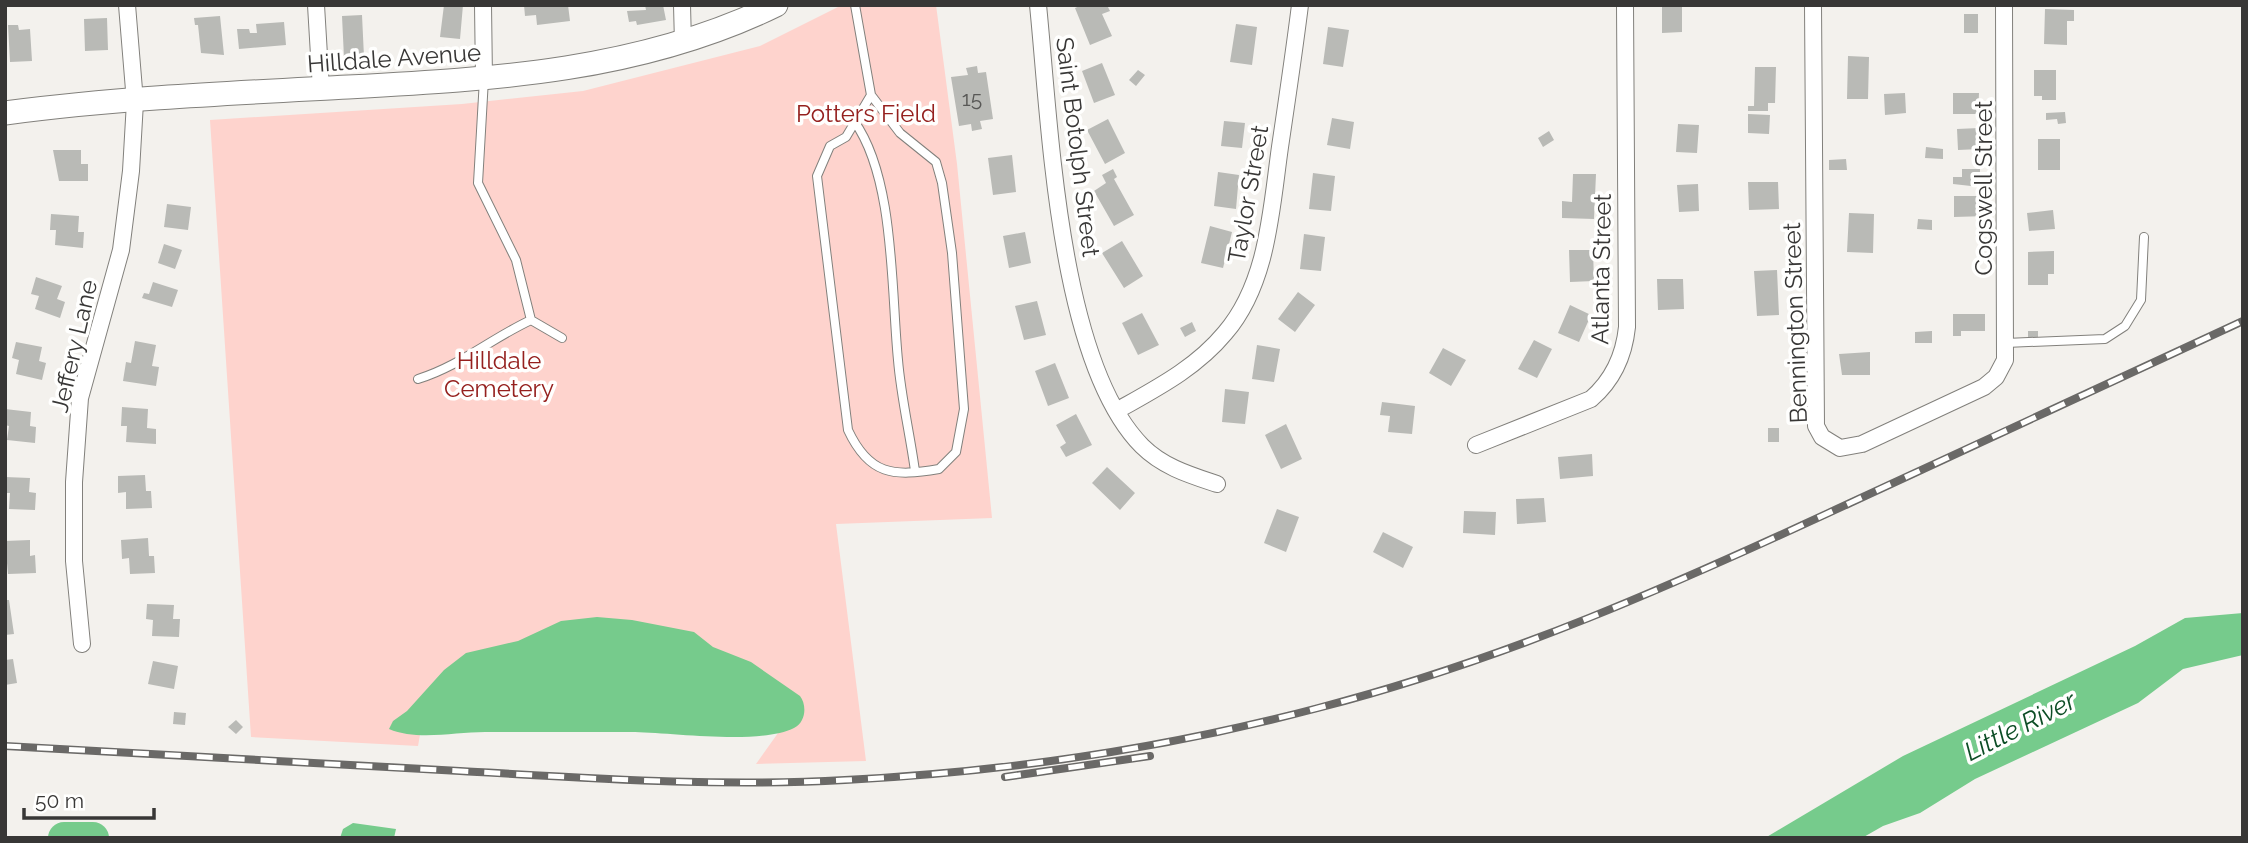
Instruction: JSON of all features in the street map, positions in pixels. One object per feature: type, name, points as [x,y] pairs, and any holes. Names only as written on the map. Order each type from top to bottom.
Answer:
[{"type":"main road","name":"Hilldale Avenue","points":[[5,113],[484,79],[567,70],[683,43],[776,5]]},
{"type":"street","name":"Jeffery Lane","points":[[82,644],[74,561],[80,398],[121,250],[131,171],[135,102],[127,5]]},
{"type":"street","points":[[316,5],[321,89]]},
{"type":"street","points":[[483,5],[484,79]]},
{"type":"street","points":[[681,5],[683,43]]},
{"type":"street","name":"Saint Botolph Street","points":[[1038,5],[1060,222],[1094,366],[1135,438],[1153,455],[1191,476],[1217,484]]},
{"type":"street","name":"Taylor Street","points":[[1118,410],[1181,375],[1208,352],[1227,332],[1254,286],[1267,233],[1300,5]]},
{"type":"street","name":"Atlanta Street","points":[[1476,444],[1591,399],[1603,389],[1621,359],[1626,327],[1625,5]]},
{"type":"street","name":"Bennington Street","points":[[1813,5],[1816,426],[1830,444],[1851,448],[1984,387],[2001,370]]},
{"type":"street","name":"Cogswell Street","points":[[2001,370],[2006,343],[2004,5]]},
{"type":"lane","points":[[855,5],[871,95],[900,133],[936,162],[942,183],[952,253],[964,409],[962,433],[956,452],[939,469],[893,473],[874,467],[859,453],[848,430],[817,176],[830,146],[846,137],[871,95]]},
{"type":"lane","points":[[484,79],[478,183],[516,260],[531,320],[562,338]]},
{"type":"lane","points":[[855,121],[868,142],[881,189],[901,387],[915,471]]},
{"type":"lane","points":[[2006,343],[2105,339],[2125,326],[2141,300],[2144,237]]},
{"type":"lane","points":[[418,379],[461,362],[503,333],[531,320]]},
{"type":"green space","name":"Hilldale Cemetery","points":[[842,5],[936,5],[957,164],[992,518],[836,524],[866,761],[756,764],[793,712],[423,718],[418,746],[251,737],[210,120],[462,104],[583,91],[760,46]]},
{"type":"water","points":[[2243,613],[2243,655],[2183,669],[2138,703],[1975,779],[1920,813],[1883,826],[1862,838],[1765,838],[1903,756],[2135,646],[2185,618]]},
{"type":"water","points":[[597,617],[632,620],[694,632],[713,647],[751,662],[800,696],[804,708],[801,722],[794,728],[779,733],[739,737],[635,732],[412,735],[389,729],[393,721],[407,711],[444,670],[466,653],[518,641],[561,621]]},
{"type":"water","points":[[353,823],[396,829],[394,838],[340,838],[343,829]]},
{"type":"building","points":[[444,5],[463,5],[460,39],[440,37]]},
{"type":"building","points":[[524,5],[568,5],[570,21],[537,25],[536,15],[525,16]]},
{"type":"building","points":[[645,5],[663,5],[666,20],[637,25],[636,21],[629,22],[627,11],[646,10]]},
{"type":"building","points":[[1082,5],[1107,5],[1110,11],[1102,14],[1112,36],[1090,45],[1075,8]]},
{"type":"building","points":[[1662,5],[1682,5],[1682,32],[1662,33]]},
{"type":"building","points":[[2045,9],[2074,10],[2074,21],[2067,21],[2067,45],[2044,44]]},
{"type":"building","points":[[1964,14],[1978,14],[1978,33],[1964,33]]},
{"type":"building","points":[[362,15],[364,57],[344,58],[342,16]]},
{"type":"building","points":[[220,16],[224,55],[201,53],[198,25],[195,25],[194,18]]},
{"type":"building","points":[[107,18],[108,50],[85,51],[84,19]]},
{"type":"building","points":[[284,22],[286,45],[239,49],[237,29],[249,29],[250,33],[257,33],[256,24]]},
{"type":"building","points":[[1236,24],[1257,27],[1252,65],[1230,62]]},
{"type":"building","points":[[8,25],[18,25],[19,30],[30,29],[32,61],[10,62]]},
{"type":"building","points":[[1328,27],[1349,30],[1343,67],[1323,64]]},
{"type":"building","points":[[1848,56],[1869,57],[1868,99],[1847,99]]},
{"type":"building","points":[[1102,63],[1115,95],[1094,103],[1082,71]]},
{"type":"building","points":[[977,66],[978,73],[986,72],[993,119],[980,121],[982,129],[972,131],[971,124],[959,126],[951,77],[968,75],[966,68]]},
{"type":"building","points":[[1755,67],[1776,67],[1775,103],[1768,103],[1768,111],[1748,111],[1748,106],[1754,106]]},
{"type":"building","points":[[1138,70],[1145,75],[1136,86],[1129,80]]},
{"type":"building","points":[[2034,70],[2056,70],[2056,100],[2042,100],[2042,96],[2034,96]]},
{"type":"building","points":[[1905,93],[1906,113],[1885,115],[1884,94]]},
{"type":"building","points":[[1953,93],[1979,93],[1978,114],[1953,114]]},
{"type":"building","points":[[2065,112],[2066,123],[2058,124],[2057,119],[2046,120],[2046,113]]},
{"type":"building","points":[[1748,114],[1770,115],[1769,134],[1748,133]]},
{"type":"building","points":[[1332,118],[1354,122],[1350,149],[1327,145]]},
{"type":"building","points":[[1108,119],[1125,153],[1105,164],[1087,130]]},
{"type":"building","points":[[1224,121],[1245,123],[1242,148],[1221,146]]},
{"type":"building","points":[[1678,124],[1699,125],[1697,153],[1676,152]]},
{"type":"building","points":[[1979,128],[1980,149],[1958,150],[1957,129]]},
{"type":"building","points":[[1549,131],[1554,140],[1543,147],[1538,138]]},
{"type":"building","points":[[2038,139],[2060,139],[2060,170],[2038,170]]},
{"type":"building","points":[[1926,147],[1943,149],[1943,159],[1925,158]]},
{"type":"building","points":[[53,150],[81,150],[81,164],[88,164],[88,181],[59,181]]},
{"type":"building","points":[[1012,155],[1016,192],[993,195],[988,158]]},
{"type":"building","points":[[1846,159],[1847,170],[1829,170],[1829,160]]},
{"type":"building","points":[[1113,169],[1117,177],[1114,179],[1134,215],[1114,226],[1094,191],[1106,183],[1102,175]]},
{"type":"building","points":[[1962,169],[1980,169],[1980,187],[1953,184],[1953,177],[1962,177]]},
{"type":"building","points":[[1218,172],[1239,175],[1236,209],[1214,206]]},
{"type":"building","points":[[1313,173],[1335,176],[1331,211],[1309,209]]},
{"type":"building","points":[[1573,174],[1596,174],[1594,219],[1562,218],[1562,201],[1572,202]]},
{"type":"building","points":[[1748,182],[1778,182],[1779,209],[1749,210]]},
{"type":"building","points":[[1698,184],[1699,211],[1679,212],[1677,185]]},
{"type":"building","points":[[1954,196],[1987,196],[1987,216],[1954,217]]},
{"type":"building","points":[[167,204],[191,207],[188,230],[164,227]]},
{"type":"building","points":[[2053,210],[2055,229],[2029,231],[2027,213]]},
{"type":"building","points":[[1849,213],[1874,214],[1873,253],[1847,252]]},
{"type":"building","points":[[51,214],[79,216],[78,232],[84,232],[83,248],[55,245],[56,230],[50,230]]},
{"type":"building","points":[[1918,219],[1932,220],[1932,230],[1917,229]]},
{"type":"building","points":[[1210,226],[1232,232],[1223,268],[1201,263]]},
{"type":"building","points":[[1025,232],[1031,263],[1009,268],[1003,236]]},
{"type":"building","points":[[1304,234],[1325,237],[1321,271],[1300,269]]},
{"type":"building","points":[[1122,241],[1143,276],[1124,288],[1102,253]]},
{"type":"building","points":[[164,244],[182,250],[175,269],[158,263]]},
{"type":"building","points":[[1569,250],[1593,250],[1594,281],[1570,282]]},
{"type":"building","points":[[2054,251],[2054,274],[2048,274],[2048,285],[2028,285],[2028,252]]},
{"type":"building","points":[[1777,270],[1779,315],[1757,316],[1754,271]]},
{"type":"building","points":[[36,277],[62,286],[57,299],[65,302],[60,318],[35,309],[39,296],[31,294]]},
{"type":"building","points":[[1657,279],[1683,279],[1684,309],[1658,310]]},
{"type":"building","points":[[153,282],[178,290],[172,307],[142,298],[144,293],[149,294]]},
{"type":"building","points":[[1298,292],[1315,305],[1295,332],[1278,319]]},
{"type":"building","points":[[1037,301],[1046,335],[1024,340],[1015,306]]},
{"type":"building","points":[[1570,305],[1591,315],[1579,342],[1558,333]]},
{"type":"building","points":[[1142,313],[1159,345],[1138,355],[1122,323]]},
{"type":"building","points":[[1953,314],[1985,314],[1985,331],[1961,331],[1961,336],[1953,336]]},
{"type":"building","points":[[1192,322],[1196,331],[1185,337],[1180,328]]},
{"type":"building","points":[[1932,331],[1932,343],[1915,343],[1915,332]]},
{"type":"building","points":[[2028,331],[2038,331],[2038,341],[2028,341]]},
{"type":"building","points":[[1534,340],[1552,349],[1537,378],[1518,369]]},
{"type":"building","points":[[135,341],[156,345],[152,366],[159,367],[156,386],[123,381],[126,362],[131,363]]},
{"type":"building","points":[[16,342],[42,347],[39,361],[46,363],[42,380],[16,374],[19,360],[12,358]]},
{"type":"building","points":[[1257,345],[1280,349],[1274,382],[1252,379]]},
{"type":"building","points":[[1443,348],[1466,360],[1451,386],[1429,373]]},
{"type":"building","points":[[1870,352],[1870,375],[1842,375],[1839,354]]},
{"type":"building","points":[[1055,363],[1069,398],[1048,406],[1035,371]]},
{"type":"building","points":[[1225,389],[1249,392],[1245,424],[1222,422]]},
{"type":"building","points":[[1382,402],[1415,406],[1412,434],[1388,432],[1390,416],[1380,415]]},
{"type":"building","points":[[122,407],[148,409],[147,428],[156,429],[156,444],[126,442],[127,426],[121,426]]},
{"type":"building","points":[[5,409],[31,412],[30,426],[36,427],[35,443],[7,440],[9,426],[5,425]]},
{"type":"building","points":[[1076,414],[1092,445],[1066,457],[1060,447],[1066,443],[1056,425]]},
{"type":"building","points":[[1286,424],[1302,459],[1281,469],[1265,435]]},
{"type":"building","points":[[1768,428],[1779,428],[1779,442],[1768,442]]},
{"type":"building","points":[[1592,454],[1593,476],[1560,479],[1558,457]]},
{"type":"building","points":[[1107,467],[1135,493],[1120,510],[1092,483]]},
{"type":"building","points":[[145,475],[146,491],[151,491],[152,508],[126,509],[126,492],[118,493],[118,476]]},
{"type":"building","points":[[5,477],[30,478],[29,492],[36,493],[35,510],[9,509],[10,493],[5,493]]},
{"type":"building","points":[[1544,498],[1546,522],[1517,524],[1516,499]]},
{"type":"building","points":[[1277,509],[1299,517],[1286,552],[1264,543]]},
{"type":"building","points":[[1464,511],[1496,512],[1495,535],[1463,533]]},
{"type":"building","points":[[1383,532],[1413,547],[1403,568],[1373,552]]},
{"type":"building","points":[[148,538],[149,556],[154,556],[155,573],[130,574],[129,558],[122,559],[121,540]]},
{"type":"building","points":[[30,540],[30,556],[35,555],[36,573],[8,574],[5,541]]},
{"type":"building","points":[[5,600],[9,600],[14,634],[5,635]]},
{"type":"building","points":[[147,604],[174,605],[173,619],[180,619],[179,637],[152,636],[153,620],[146,619]]},
{"type":"building","points":[[13,659],[17,683],[5,685],[5,660]]},
{"type":"building","points":[[153,661],[178,666],[174,689],[148,684]]},
{"type":"building","points":[[174,712],[186,713],[185,725],[173,724]]},
{"type":"building","points":[[236,720],[243,727],[236,734],[228,727]]},
{"type":"waterway","name":"Little River","points":[[64,838],[93,838]]},
{"type":"railway","points":[[5,746],[604,779],[749,783],[845,780],[964,771],[1142,747],[1260,723],[1388,688],[1456,667],[1589,618],[1784,533],[2243,321]]},
{"type":"railway","points":[[1005,777],[1150,756]]},
{"type":"park label","name":"Potters Field","points":[[866,113]]}]
